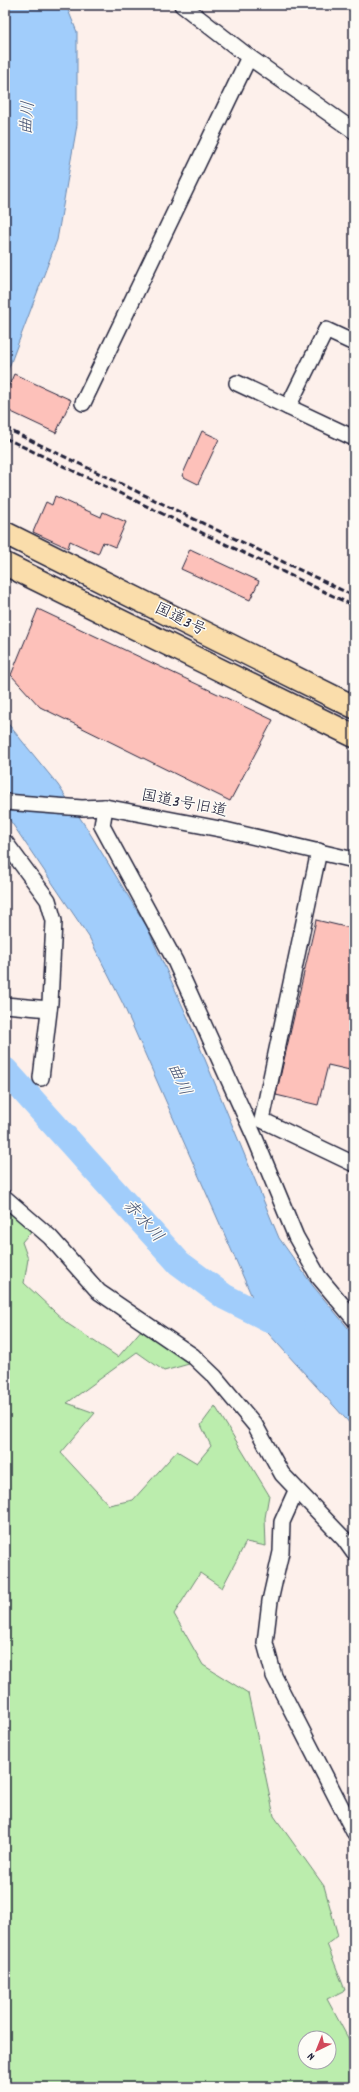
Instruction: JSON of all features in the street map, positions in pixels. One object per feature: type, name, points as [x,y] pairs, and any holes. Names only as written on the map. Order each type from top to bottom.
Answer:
[{"type":"highway","name":"国道3号","points":[[5,533],[354,707]]},
{"type":"highway","name":"国道3号","points":[[5,564],[354,736]]},
{"type":"street","points":[[182,5],[249,57],[353,129]]},
{"type":"street","points":[[83,403],[249,57]]},
{"type":"street","points":[[288,407],[326,330],[354,343]]},
{"type":"street","points":[[237,383],[354,438]]},
{"type":"street","name":"国道3号旧道","points":[[5,802],[82,808],[105,807],[319,851],[354,860]]},
{"type":"street","points":[[105,807],[102,826],[175,960],[255,1138],[296,1238],[318,1276],[348,1312]]},
{"type":"street","points":[[5,842],[48,900],[54,921],[49,1009],[41,1078]]},
{"type":"street","points":[[319,851],[262,1120],[354,1164]]},
{"type":"street","points":[[5,1005],[49,1009]]},
{"type":"street","points":[[5,1198],[50,1237],[99,1292],[193,1356],[215,1377],[255,1424],[282,1474],[354,1553]]},
{"type":"street","points":[[296,1491],[282,1522],[281,1552],[270,1601],[265,1642],[274,1676],[354,1832]]},
{"type":"green space","points":[[5,1207],[33,1229],[22,1242],[28,1259],[24,1283],[68,1324],[118,1357],[143,1328],[189,1364],[164,1371],[137,1352],[67,1403],[95,1413],[61,1453],[109,1505],[133,1500],[177,1451],[197,1463],[211,1446],[201,1425],[215,1406],[269,1495],[265,1518],[266,1546],[246,1542],[222,1588],[200,1573],[174,1614],[203,1665],[248,1693],[274,1816],[324,1886],[338,1936],[327,1944],[345,1990],[327,1999],[354,2049],[354,2079],[350,2087],[5,2087]]},
{"type":"water","name":"曲川","points":[[5,5],[66,5],[77,32],[77,125],[57,240],[5,378],[6,96]]},
{"type":"water","name":"曲川","points":[[5,720],[58,785],[86,827],[147,927],[187,1016],[279,1238],[313,1286],[354,1335],[354,1428],[268,1333],[123,1004],[89,937],[5,813]]},
{"type":"building","points":[[14,374],[71,400],[56,433],[5,409],[5,395]]},
{"type":"building","points":[[202,431],[219,439],[198,484],[182,476]]},
{"type":"building","points":[[55,496],[101,517],[103,512],[126,522],[115,547],[103,542],[98,554],[70,541],[68,548],[33,532],[46,502],[52,505]]},
{"type":"building","points":[[190,549],[259,581],[250,600],[181,569]]},
{"type":"building","points":[[38,609],[273,720],[230,801],[40,707],[11,675]]},
{"type":"building","points":[[316,920],[354,929],[354,1071],[328,1065],[318,1105],[276,1095]]},
{"type":"waterway","name":"赤水川","points":[[5,1070],[179,1263],[225,1297],[269,1319],[292,1326]]},
{"type":"railway","points":[[5,428],[354,596]]},
{"type":"railway","points":[[5,438],[354,606]]}]
